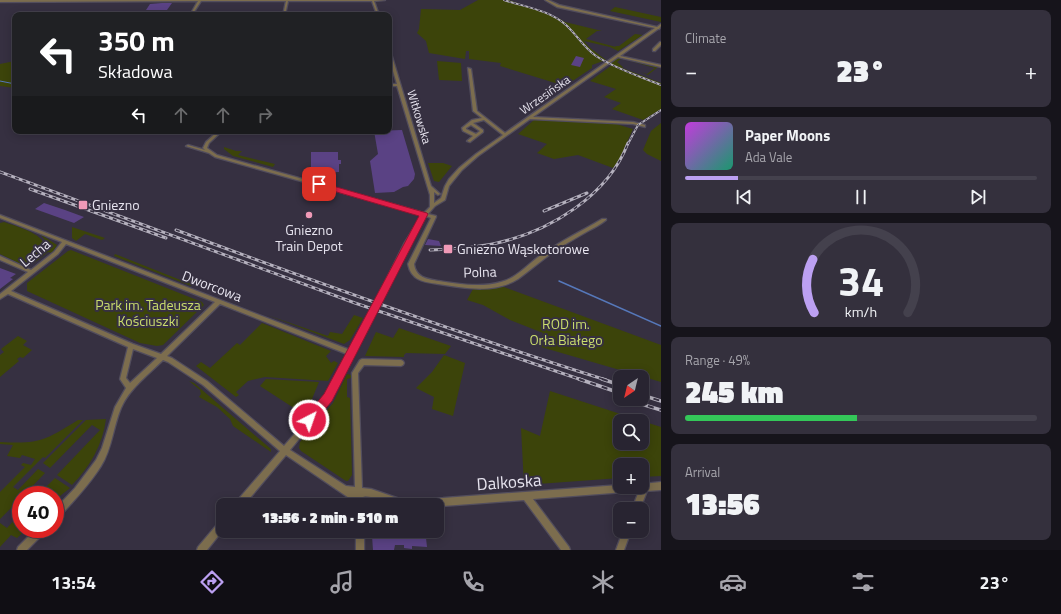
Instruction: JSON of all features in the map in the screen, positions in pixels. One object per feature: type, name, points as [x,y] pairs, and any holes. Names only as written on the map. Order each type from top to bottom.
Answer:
[{"type":"street","points":[[373,0],[377,12]]},
{"type":"street","points":[[0,1],[384,0]]},
{"type":"street","points":[[546,0],[558,6],[659,29]]},
{"type":"street","points":[[193,12],[200,1]]},
{"type":"street","points":[[285,12],[287,1]]},
{"type":"street","name":"Wrzesińska","points":[[424,214],[432,207],[437,193],[463,166],[618,56],[659,29],[661,25]]},
{"type":"street","points":[[661,43],[654,50],[661,52]]},
{"type":"street","points":[[618,56],[661,66]]},
{"type":"street","name":"Witkowska","points":[[392,63],[437,193]]},
{"type":"street","points":[[469,70],[474,111],[505,135]]},
{"type":"street","points":[[392,86],[399,85]]},
{"type":"street","points":[[530,118],[627,123],[644,126]]},
{"type":"street","points":[[476,136],[464,130],[464,128],[471,123],[484,119]]},
{"type":"street","points":[[469,140],[482,131],[471,123]]},
{"type":"street","points":[[193,147],[205,146],[217,134]]},
{"type":"street","points":[[188,146],[209,152],[216,156],[424,214],[328,397],[245,498]]},
{"type":"street","points":[[205,146],[209,152]]},
{"type":"street","name":"Polna","points":[[424,214],[434,217],[411,261],[411,266],[414,273],[418,278],[424,280],[468,286],[503,284],[522,273],[552,250],[604,220]]},
{"type":"street","name":"Dworcowa","points":[[1,217],[350,353]]},
{"type":"street","name":"Lecha","points":[[0,298],[56,253],[65,241]]},
{"type":"street","points":[[0,258],[32,272]]},
{"type":"street","name":"Dalkoska","points":[[8,292],[178,365],[204,383],[284,450],[343,490],[359,498]]},
{"type":"street","points":[[64,506],[78,491],[99,463],[106,448],[118,407],[130,388],[219,302]]},
{"type":"street","points":[[130,388],[123,379],[131,346]]},
{"type":"street","points":[[359,498],[354,373],[362,362],[401,363]]},
{"type":"street","name":"Dalkoska","points":[[649,487],[661,486]]},
{"type":"street","name":"Dalkoska","points":[[444,502],[613,489]]},
{"type":"street","points":[[526,496],[566,550]]},
{"type":"street","points":[[201,550],[216,532]]},
{"type":"street","points":[[21,550],[33,538]]},
{"type":"street","points":[[360,538],[360,550]]},
{"type":"street","points":[[620,550],[624,538]]},
{"type":"green space","points":[[478,0],[509,0],[565,22],[602,31],[597,31],[586,39],[616,47],[615,46],[619,46],[635,34],[643,35],[618,51],[610,47],[584,41],[589,47],[606,60],[592,65],[592,68],[565,86],[500,66],[501,63],[469,59],[469,51],[466,51],[465,59],[429,53],[426,41],[417,33],[419,29],[421,9],[460,10]]},
{"type":"green space","points":[[615,7],[661,17],[661,22],[610,11]]},
{"type":"green space","points":[[619,57],[658,67],[648,75],[641,72],[647,74],[655,68],[624,59],[617,62],[623,67],[622,68],[661,83],[661,109],[643,120],[612,109],[621,103],[604,97],[616,89],[590,81],[612,65],[610,64]]},
{"type":"green space","points":[[437,61],[461,63],[462,81],[439,80]]},
{"type":"green space","points":[[12,62],[12,88],[0,86],[0,64]]},
{"type":"green space","points":[[534,120],[616,124],[633,129],[619,160],[613,168],[578,155],[554,159],[537,153],[547,144],[518,134]]},
{"type":"green space","points":[[661,123],[661,161],[647,154],[643,150],[651,131]]},
{"type":"green space","points":[[224,147],[236,151],[242,151],[238,155],[275,164],[273,167],[233,156],[224,149]]},
{"type":"green space","points":[[428,163],[443,163],[452,166],[439,182],[434,181]]},
{"type":"green space","points":[[4,222],[35,234],[43,242],[44,247],[27,267],[0,254],[0,223]]},
{"type":"green space","points":[[72,227],[105,238],[102,240],[85,234],[76,241],[72,238]]},
{"type":"green space","points":[[40,234],[57,245],[52,253],[48,252],[33,264],[46,247],[45,240]]},
{"type":"green space","name":"Park im. Tadeusza Kościuszki","points":[[71,250],[202,302],[204,305],[163,345],[157,346],[140,343],[27,291],[27,283]]},
{"type":"green space","points":[[115,254],[183,281],[188,277],[196,280],[191,286],[114,256]]},
{"type":"green space","name":"ROD im. Orła Białego","points":[[501,286],[661,345],[661,382],[649,378],[649,370],[620,370],[541,347],[543,333],[510,320],[483,305],[467,300],[473,289]]},
{"type":"green space","points":[[267,315],[328,336],[330,332],[342,334],[354,315],[363,318],[350,340],[344,344]]},
{"type":"green space","points":[[262,323],[331,351],[326,356],[331,363],[334,361],[338,363],[328,381],[265,377],[248,381],[236,392],[239,395],[236,397],[196,366],[201,362],[210,368],[237,343],[240,345]]},
{"type":"green space","points":[[399,328],[451,346],[445,354],[406,353],[404,357],[365,356],[376,332],[393,338]]},
{"type":"green space","points":[[18,336],[27,341],[23,345],[32,350],[23,358],[20,357],[17,359],[19,361],[0,377],[0,355],[4,352],[1,349]]},
{"type":"green space","points":[[444,355],[465,363],[453,416],[432,409],[434,397],[416,388],[432,372]]},
{"type":"green space","points":[[347,374],[351,375],[351,378],[347,379],[347,397],[350,398],[352,475],[348,481],[346,481],[301,451],[299,448],[300,442],[333,403]]},
{"type":"green space","points":[[266,379],[319,382],[312,399],[300,412],[260,386]]},
{"type":"green space","points":[[189,381],[194,383],[271,449],[271,452],[233,426],[230,419],[217,407],[199,397],[201,394],[200,390]]},
{"type":"green space","points":[[550,391],[621,414],[613,414],[613,450],[649,450],[649,423],[661,427],[661,476],[649,477],[649,458],[613,458],[613,479],[524,485],[521,428],[540,436]]},
{"type":"green space","points":[[106,419],[102,437],[95,455],[79,478],[72,485],[57,475],[100,430],[92,425],[50,468],[43,463],[86,420]]},
{"type":"green space","points":[[78,420],[83,420],[45,458],[43,457],[14,486],[12,486],[12,507],[0,519],[0,492],[25,467],[21,465],[23,463],[31,465],[35,459],[22,455],[20,458],[7,456],[13,445],[0,444],[0,442],[41,440],[57,433]]},
{"type":"green space","points":[[38,469],[45,473],[33,486],[22,486]]},
{"type":"green space","points":[[55,478],[70,488],[64,493],[64,486],[47,486]]},
{"type":"green space","points":[[0,523],[7,528],[12,523],[12,536],[0,547]]},
{"type":"building","points":[[172,3],[167,10],[146,10],[150,4]]},
{"type":"building","points":[[576,56],[584,58],[580,67],[571,65]]},
{"type":"building","points":[[392,130],[402,130],[415,174],[414,179],[408,186],[394,192],[375,193],[370,161],[378,154],[375,134],[392,134]]},
{"type":"building","points":[[311,152],[338,152],[338,160],[341,160],[341,164],[339,164],[339,172],[315,173],[315,168],[311,168]]},
{"type":"building","points":[[44,203],[84,217],[74,223],[35,209]]},
{"type":"building","name":"Gniezno Wąskotorowe","points":[[428,239],[439,241],[441,246],[425,245]]},
{"type":"building","points":[[0,268],[16,274],[10,278],[13,279],[0,289]]},
{"type":"building","points":[[372,538],[426,538],[427,547],[412,546],[412,549],[404,548],[404,545],[395,545],[394,550],[373,550]]},
{"type":"waterway","points":[[0,81],[12,83]]},
{"type":"waterway","points":[[559,281],[661,326]]},
{"type":"railway","points":[[504,0],[544,12],[552,16],[566,25],[596,56],[620,69],[661,85]]},
{"type":"railway","points":[[628,144],[638,125],[661,110]]},
{"type":"railway","points":[[430,250],[489,245],[537,230],[556,220],[592,195],[607,179],[619,162],[628,143]]},
{"type":"railway","points":[[0,172],[355,303],[582,380]]},
{"type":"railway","points":[[30,189],[166,238]]},
{"type":"railway","points":[[544,211],[587,193]]},
{"type":"railway","points":[[176,230],[390,308],[606,380]]},
{"type":"railway","points":[[579,379],[613,391]]},
{"type":"railway","points":[[602,379],[613,383]]},
{"type":"railway","points":[[649,397],[661,401]]},
{"type":"railway","points":[[648,406],[661,410]]},
{"type":"place","name":"Gniezno","points":[[83,205]]},
{"type":"place","name":"Gniezno Train Depot","points":[[309,215]]},
{"type":"place","name":"Gniezno Wąskotorowe","points":[[448,249]]},
{"type":"route","points":[[309,420],[324,404],[328,397],[391,274],[424,214],[319,184]]}]
